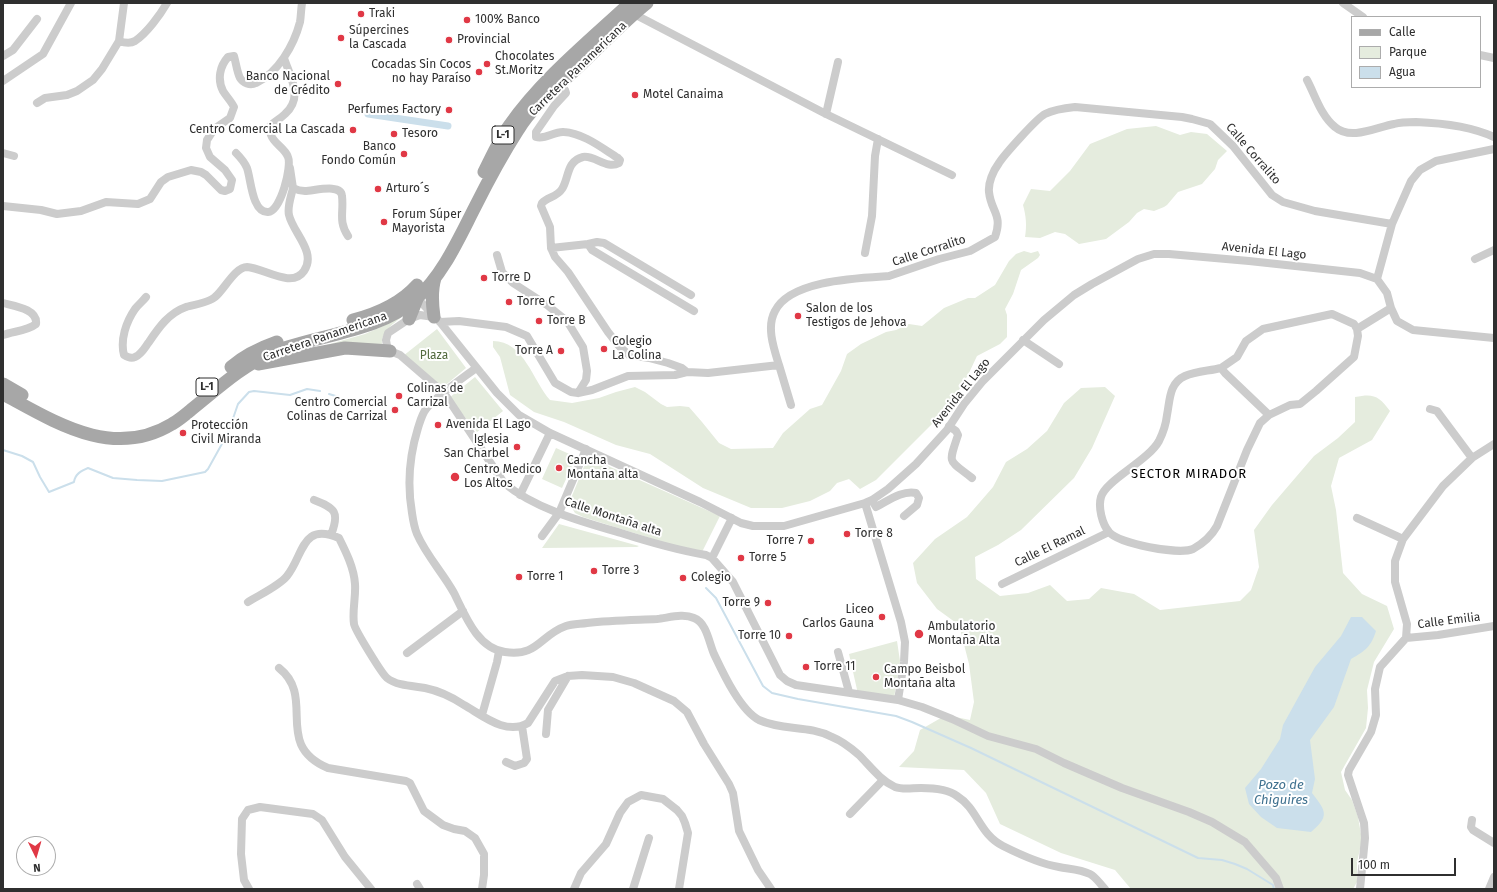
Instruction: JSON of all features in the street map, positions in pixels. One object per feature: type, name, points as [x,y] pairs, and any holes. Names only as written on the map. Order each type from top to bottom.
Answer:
[{"type":"main road","name":"Carretera Panamericana","points":[[431,275],[508,126],[527,102],[547,80],[632,9],[647,3]]},
{"type":"main road","name":"Carretera Panamericana","points":[[3,394],[60,425],[86,434],[106,438],[128,438],[145,435],[173,424],[249,365],[270,354],[282,349],[376,322],[405,308],[431,275],[452,254],[487,183],[519,128],[537,106],[632,9]]},
{"type":"main road","name":"L-1","points":[[431,275],[432,304],[437,319]]},
{"type":"main road","name":"Carretera Panamericana","points":[[3,384],[65,419],[81,425],[110,431],[143,429],[166,419],[234,365],[260,348],[366,316],[414,295]]},
{"type":"main road","points":[[409,319],[414,295]]},
{"type":"main road","points":[[249,365],[345,348],[390,351]]},
{"type":"street","points":[[3,81],[43,54],[72,3]]},
{"type":"street","points":[[37,103],[45,98],[67,95],[77,91],[93,80],[102,69],[119,41],[124,3]]},
{"type":"street","points":[[119,41],[128,43],[135,41],[161,14],[167,3]]},
{"type":"street","points":[[3,206],[41,210],[57,214],[81,211],[106,202],[138,204],[150,199],[161,182],[168,177],[191,170],[201,172],[206,175],[221,190],[225,191],[230,189],[232,180],[225,170],[210,157],[206,148],[207,140],[214,129],[230,118],[234,107],[231,100],[223,90],[220,81],[220,70],[228,57],[234,56],[240,78],[245,83],[252,85],[263,80],[284,58],[300,21],[302,3]]},
{"type":"street","points":[[1343,3],[1362,16]]},
{"type":"street","points":[[632,9],[826,114],[952,175]]},
{"type":"street","points":[[3,56],[13,50],[37,19]]},
{"type":"street","points":[[1481,55],[1494,58]]},
{"type":"street","points":[[146,297],[135,308],[127,324],[122,348],[124,355],[130,358],[135,357],[143,351],[169,316],[184,308],[214,298],[239,270],[248,267],[284,278],[293,279],[304,272],[307,266],[308,258],[306,248],[289,216],[288,210],[293,188],[288,157],[271,136],[270,126],[285,114],[295,98],[294,85],[284,58]]},
{"type":"street","points":[[826,114],[838,62]]},
{"type":"street","points":[[1307,80],[1323,114],[1335,128],[1346,132],[1354,133],[1377,129],[1395,123],[1417,122],[1452,125],[1484,132],[1494,137]]},
{"type":"street","points":[[560,83],[566,94],[554,106],[536,132],[536,137],[540,138],[564,132],[577,135],[600,146],[620,160],[619,164],[612,165],[588,157],[578,159],[572,164],[562,190],[555,196],[542,202],[542,206],[550,227],[551,248],[555,257],[568,272],[619,346],[629,355],[668,363],[682,368],[687,372]]},
{"type":"street","name":"Calle Corralito","points":[[780,365],[771,338],[772,319],[774,311],[790,296],[825,282],[896,274],[908,268],[970,251],[995,237],[998,226],[998,217],[989,192],[990,181],[999,163],[1044,114],[1061,108],[1075,107],[1192,118],[1210,124],[1233,146],[1272,195],[1283,202],[1315,211],[1392,224]]},
{"type":"street","points":[[865,253],[872,216],[875,156],[878,139]]},
{"type":"street","points":[[1494,148],[1436,161],[1420,170],[1411,181],[1392,224],[1377,280],[1387,293],[1391,308],[1397,321],[1413,330],[1494,338]]},
{"type":"street","points":[[3,153],[14,156]]},
{"type":"street","points":[[236,153],[243,160],[248,172],[252,193],[257,205],[263,211],[268,212],[277,206],[283,193],[287,174],[290,168]]},
{"type":"street","points":[[293,188],[300,191],[326,189],[339,190],[342,193],[343,202],[341,217],[342,225],[348,236]]},
{"type":"street","points":[[551,248],[597,242],[604,244],[691,295]]},
{"type":"street","points":[[588,244],[592,250],[694,311]]},
{"type":"street","points":[[1475,259],[1494,250]]},
{"type":"street","name":"Avenida El Lago","points":[[414,295],[437,319],[507,404],[519,415],[550,433],[741,523],[753,526],[784,526],[869,502],[888,489],[916,464],[949,426],[964,404],[982,382],[1044,320],[1074,295],[1138,259],[1154,254],[1177,255],[1360,273],[1377,280]]},
{"type":"street","points":[[497,255],[502,272],[513,284],[546,305],[567,321],[582,347],[587,371],[586,380],[578,393]]},
{"type":"street","points":[[3,303],[18,307],[32,314],[37,320],[36,324],[30,328],[3,335]]},
{"type":"street","points":[[1357,329],[1391,308]]},
{"type":"street","points":[[1332,314],[1354,324],[1357,329],[1358,336],[1354,357],[1300,404],[1290,405],[1269,415],[1260,423],[1247,450],[1217,526],[1212,534],[1200,544],[1192,549],[1183,551],[1170,550],[1126,542],[1109,532],[1101,515],[1100,498],[1103,492],[1137,464],[1158,443],[1162,435],[1167,414],[1168,400],[1176,383],[1184,376],[1195,372],[1221,368],[1237,357],[1246,341],[1262,329],[1332,314]]},
{"type":"street","points":[[390,351],[386,340],[388,333],[409,319],[420,315],[437,319],[506,327],[527,336],[555,383],[571,392],[578,393],[592,390],[628,376],[675,375],[687,372],[708,373],[780,365],[791,405]]},
{"type":"street","points":[[1024,340],[1059,364]]},
{"type":"street","name":"Calle Montaña alta","points":[[390,351],[400,355],[444,392],[504,483],[520,495],[575,520],[652,543],[712,558]]},
{"type":"street","points":[[476,368],[444,392],[425,410],[409,465],[410,496],[414,525],[418,536],[450,586],[472,628],[482,640],[499,651],[515,653],[530,650],[538,646],[550,634],[567,625],[613,620],[654,619],[687,616],[695,618],[700,621],[704,628],[720,666],[739,700],[748,712],[756,718],[777,726],[818,731],[832,736],[856,752],[883,780],[898,789],[922,788],[952,793],[959,796],[967,804],[990,838],[1000,845],[1023,856],[1050,865],[1081,870],[1093,875],[1105,889]]},
{"type":"street","points":[[1221,368],[1269,415]]},
{"type":"street","points":[[1430,409],[1437,411],[1472,458]]},
{"type":"street","points":[[949,426],[956,431],[958,435],[950,458],[952,462],[972,478]]},
{"type":"street","points":[[520,495],[550,433]]},
{"type":"street","points":[[1360,889],[1365,838],[1364,823],[1348,775],[1349,770],[1370,732],[1376,715],[1375,689],[1380,667],[1406,638],[1407,624],[1395,582],[1395,561],[1402,539],[1443,486],[1472,458],[1494,444]]},
{"type":"street","points":[[542,536],[559,513],[586,449]]},
{"type":"street","points":[[869,502],[876,507],[902,494],[911,492],[916,493],[919,498],[917,505],[904,516]]},
{"type":"street","points":[[314,500],[329,506],[334,511],[335,525],[331,535]]},
{"type":"street","points":[[869,502],[905,642],[904,662],[898,700]]},
{"type":"street","points":[[732,518],[712,558],[733,582],[780,675],[787,681],[796,685],[898,700],[922,707],[988,736],[1036,749],[1122,788],[1189,812],[1212,822],[1245,842],[1276,878],[1280,889]]},
{"type":"street","points":[[1357,518],[1402,539]]},
{"type":"street","name":"Calle El Ramal","points":[[1002,584],[1109,532]]},
{"type":"street","points":[[248,602],[286,577],[296,562],[305,541],[311,537],[331,535],[338,538],[351,566],[355,585],[354,625],[387,678],[396,682],[449,696],[482,715],[489,721],[500,725],[514,727],[522,726],[528,723],[555,681],[568,676],[582,675],[613,677],[634,683],[674,701],[686,712],[729,784],[733,793],[739,831],[758,870],[771,889]]},
{"type":"street","points":[[407,653],[464,611]]},
{"type":"street","name":"Calle Emilia","points":[[1406,638],[1438,635],[1494,626]]},
{"type":"street","points":[[482,715],[499,651]]},
{"type":"street","points":[[838,652],[849,692]]},
{"type":"street","points":[[279,668],[291,680],[295,690],[297,736],[308,755],[317,763],[328,768],[406,781],[410,783],[424,811],[443,825],[465,831],[475,838],[484,854],[482,889]]},
{"type":"street","points":[[546,734],[548,710],[568,676]]},
{"type":"street","points":[[506,762],[515,766],[527,759],[522,726]]},
{"type":"street","points":[[850,814],[883,780]]},
{"type":"street","points":[[574,889],[581,873],[606,844],[620,813],[628,802],[641,795],[662,799],[677,810],[686,823],[688,833],[679,889]]},
{"type":"street","points":[[249,889],[244,880],[240,854],[241,824],[248,810],[260,807],[313,814],[322,820],[345,857],[371,889]]},
{"type":"street","points":[[1472,820],[1471,827],[1473,830],[1494,843]]},
{"type":"street","points":[[633,889],[649,838]]},
{"type":"street","points":[[1489,889],[1494,877]]},
{"type":"green space","points":[[1156,126],[1180,135],[1191,132],[1207,134],[1227,151],[1218,160],[1215,169],[1202,184],[1178,192],[1164,207],[1154,211],[1144,209],[1137,213],[1129,222],[1106,239],[1079,244],[1065,234],[1055,232],[1040,238],[1025,237],[1026,221],[1023,205],[1031,189],[1050,191],[1070,171],[1090,144],[1127,129]]},
{"type":"green space","points":[[1024,251],[1031,253],[1038,251],[1040,255],[1021,270],[1013,294],[1005,309],[1007,315],[1007,337],[1000,344],[977,356],[968,375],[948,408],[876,480],[860,489],[849,479],[837,483],[830,491],[810,501],[782,508],[751,508],[703,488],[650,454],[616,445],[564,422],[534,412],[510,395],[500,357],[493,347],[493,341],[504,343],[513,348],[527,363],[550,400],[572,403],[599,398],[635,387],[667,407],[689,407],[719,443],[731,449],[773,448],[783,433],[810,409],[822,405],[841,371],[847,354],[861,344],[886,332],[896,330],[909,324],[922,326],[944,308],[968,298],[975,298],[995,285],[1009,261],[1016,254]]},
{"type":"green space","points":[[405,314],[386,331],[382,339],[382,344],[316,348],[365,334]]},
{"type":"green space","name":"Plaza","points":[[437,329],[466,368],[442,388],[403,356]]},
{"type":"green space","points":[[475,377],[503,411],[477,432],[449,398]]},
{"type":"green space","points":[[1105,387],[1115,396],[1092,448],[1074,478],[1021,530],[998,545],[975,557],[976,579],[1000,596],[1028,593],[1050,585],[1067,601],[1089,599],[1101,588],[1134,594],[1160,610],[1240,601],[1251,590],[1259,567],[1254,530],[1272,505],[1314,456],[1338,438],[1355,422],[1355,397],[1367,395],[1376,397],[1383,402],[1390,411],[1372,440],[1339,458],[1331,486],[1336,510],[1343,573],[1362,594],[1387,606],[1394,629],[1374,662],[1367,690],[1368,708],[1366,728],[1341,772],[1345,790],[1352,800],[1358,817],[1362,840],[1357,862],[1357,882],[1353,889],[1131,889],[1115,870],[1061,853],[1000,824],[986,793],[964,770],[899,767],[914,751],[920,730],[946,715],[970,720],[974,702],[969,664],[959,625],[937,609],[917,583],[913,563],[935,539],[967,517],[993,487],[1006,462],[1027,449],[1047,431],[1064,403],[1081,388]]},
{"type":"green space","name":"Cancha Montaña alta","points":[[556,448],[576,457],[562,488],[542,479]]},
{"type":"green space","points":[[588,457],[720,516],[701,554],[583,517],[575,513],[569,503]]},
{"type":"green space","points":[[559,524],[639,546],[542,548]]},
{"type":"green space","name":"Campo Beisbol Montaña alta","points":[[897,641],[900,661],[894,698],[858,694],[849,654]]},
{"type":"water","name":"Pozo de Chiguires","points":[[1351,617],[1362,617],[1376,631],[1370,645],[1360,654],[1351,659],[1334,707],[1310,740],[1315,779],[1312,793],[1323,809],[1323,817],[1321,822],[1311,832],[1277,828],[1261,817],[1249,804],[1245,788],[1261,769],[1280,739],[1283,725],[1315,667],[1341,636]]},
{"type":"waterway","points":[[368,114],[448,126]]},
{"type":"waterway","points":[[3,450],[22,456],[33,462],[49,492],[74,482],[77,475],[88,468],[113,478],[162,481],[205,472],[208,469],[228,433],[238,404],[249,392],[254,391],[290,395],[307,389],[320,391]]},
{"type":"waterway","points":[[329,394],[339,397],[341,401]]},
{"type":"waterway","points":[[706,588],[716,598],[763,686],[772,693],[896,716],[912,722],[971,748],[1198,858],[1222,860],[1247,869],[1273,885],[1274,889]]},
{"type":"place","name":"Traki","points":[[361,14]]},
{"type":"place","name":"100% Banco","points":[[467,20]]},
{"type":"place","name":"Súpercines la Cascada","points":[[341,38]]},
{"type":"place","name":"Provincial","points":[[449,40]]},
{"type":"place","name":"Chocolates St.Moritz","points":[[487,64]]},
{"type":"place","name":"Cocadas Sin Cocos no hay Paraíso","points":[[479,72]]},
{"type":"place","name":"Banco Nacional de Crédito","points":[[338,84]]},
{"type":"place","name":"Motel Canaima","points":[[635,95]]},
{"type":"place","name":"Perfumes Factory","points":[[449,110]]},
{"type":"place","name":"Centro Comercial La Cascada","points":[[353,130]]},
{"type":"place","name":"Tesoro","points":[[394,134]]},
{"type":"place","name":"Banco Fondo Común","points":[[404,154]]},
{"type":"place","name":"Arturo´s","points":[[378,189]]},
{"type":"place","name":"Forum Súper Mayorista","points":[[384,222]]},
{"type":"place","name":"Torre D","points":[[484,278]]},
{"type":"place","name":"Torre C","points":[[509,302]]},
{"type":"place","name":"Salon de los Testigos de Jehova","points":[[798,316]]},
{"type":"place","name":"Torre B","points":[[539,321]]},
{"type":"place","name":"Colegio La Colina","points":[[604,349]]},
{"type":"place","name":"Torre A","points":[[561,351]]},
{"type":"place","name":"Colinas de Carrizal","points":[[399,396]]},
{"type":"place","name":"Centro Comercial Colinas de Carrizal","points":[[395,410]]},
{"type":"place","name":"Avenida El Lago","points":[[438,425]]},
{"type":"place","name":"Protección Civil Miranda","points":[[183,433]]},
{"type":"place","name":"Iglesia San Charbel","points":[[517,447]]},
{"type":"place","name":"Cancha Montaña alta","points":[[559,468]]},
{"type":"place","name":"Centro Medico Los Altos","points":[[455,477]]},
{"type":"place","name":"Torre 8","points":[[847,534]]},
{"type":"place","name":"Torre 7","points":[[811,541]]},
{"type":"place","name":"Torre 5","points":[[741,558]]},
{"type":"place","name":"Torre 3","points":[[594,571]]},
{"type":"place","name":"Torre 1","points":[[519,577]]},
{"type":"place","name":"Colegio","points":[[683,578]]},
{"type":"place","name":"Torre 9","points":[[768,603]]},
{"type":"place","name":"Liceo Carlos Gauna","points":[[882,617]]},
{"type":"place","name":"Ambulatorio Montaña Alta","points":[[919,634]]},
{"type":"place","name":"Torre 10","points":[[789,636]]},
{"type":"place","name":"Torre 11","points":[[806,667]]},
{"type":"place","name":"Campo Beisbol Montaña alta","points":[[876,677]]},
{"type":"district","name":"SECTOR MIRADOR","points":[[1189,474]]}]
